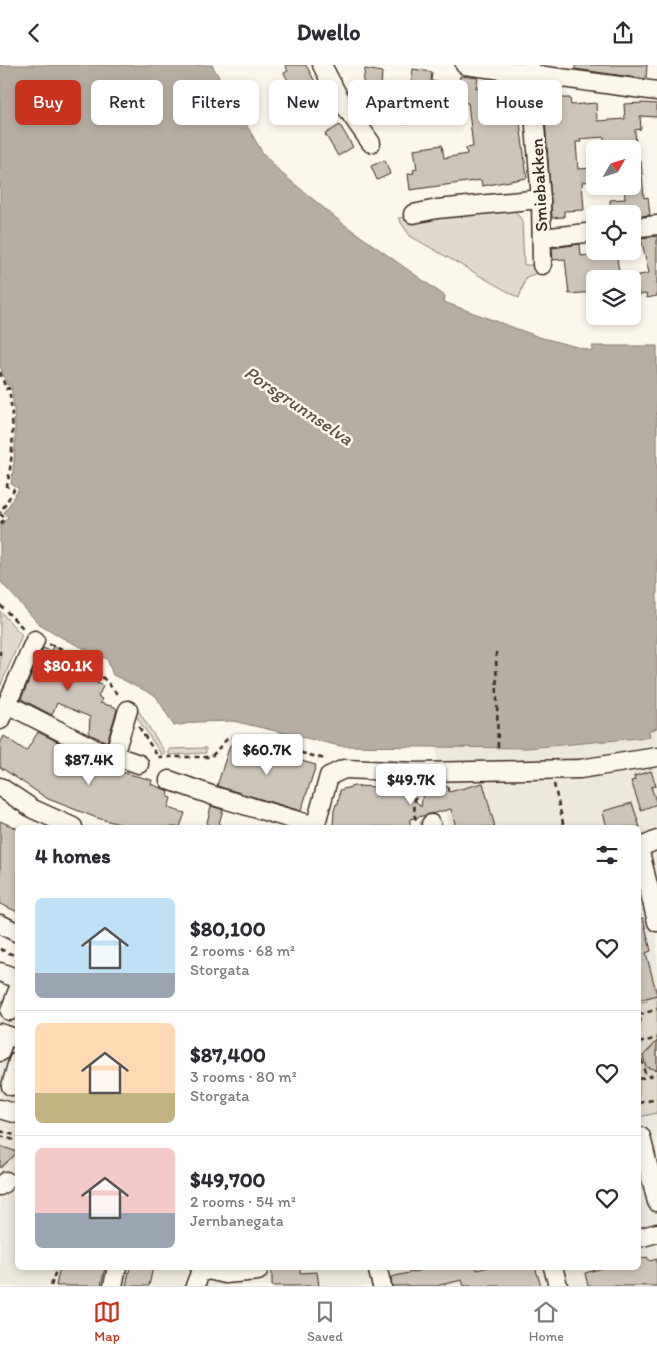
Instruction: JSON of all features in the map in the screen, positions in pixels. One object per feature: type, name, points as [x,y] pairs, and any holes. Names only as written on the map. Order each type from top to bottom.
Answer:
[{"type":"street","points":[[322,65],[338,96],[372,143]]},
{"type":"street","points":[[465,65],[530,70],[657,91]]},
{"type":"street","name":"Smiebakken","points":[[530,70],[541,199],[542,265]]},
{"type":"street","points":[[413,213],[517,200],[541,199]]},
{"type":"street","points":[[641,227],[657,225]]},
{"type":"street","points":[[542,238],[586,233]]},
{"type":"street","points":[[35,640],[4,712],[94,749],[139,764]]},
{"type":"street","points":[[114,755],[128,710]]},
{"type":"street","points":[[315,825],[328,768],[417,772],[551,770],[580,769],[657,757]]},
{"type":"street","points":[[169,780],[308,825]]},
{"type":"street","points":[[0,787],[33,809],[69,825]]},
{"type":"street","points":[[641,847],[657,840]]},
{"type":"street","points":[[641,855],[654,900],[657,922]]},
{"type":"street","points":[[0,924],[15,932]]},
{"type":"street","points":[[0,971],[15,978]]},
{"type":"street","points":[[9,1010],[15,997]]},
{"type":"street","points":[[11,1086],[15,1072]]},
{"type":"street","points":[[0,1109],[15,1113]]},
{"type":"street","points":[[645,1135],[657,1202]]},
{"type":"street","points":[[641,1237],[657,1233]]},
{"type":"street","points":[[113,1286],[116,1270]]},
{"type":"street","points":[[378,1270],[382,1286]]},
{"type":"street","points":[[554,1270],[558,1286]]},
{"type":"street","points":[[195,1286],[200,1273],[208,1271],[225,1274],[258,1275]]},
{"type":"path","points":[[0,372],[6,389],[9,388],[12,411],[12,460],[7,486],[14,490],[0,514],[5,518],[0,524]]},
{"type":"path","points":[[0,605],[35,640],[53,645],[82,660],[114,689],[156,753],[163,758],[211,757],[227,739],[236,736],[328,768]]},
{"type":"path","points":[[496,652],[498,749]]},
{"type":"path","points":[[551,770],[564,825]]},
{"type":"path","points":[[414,814],[416,789]]},
{"type":"path","points":[[0,949],[15,956]]},
{"type":"path","points":[[641,1014],[657,1009]]},
{"type":"path","points":[[641,1042],[657,1038]]},
{"type":"path","points":[[641,1058],[646,1077]]},
{"type":"path","points":[[641,1078],[657,1074]]},
{"type":"path","points":[[641,1103],[657,1099]]},
{"type":"path","points":[[0,1131],[15,1135]]},
{"type":"path","points":[[0,1136],[15,1140]]},
{"type":"path","points":[[51,1286],[56,1270]]},
{"type":"shaded area","points":[[511,206],[522,220],[524,265],[537,265],[538,273],[526,277],[519,298],[410,236],[398,218]]},
{"type":"shaded area","points":[[0,611],[22,635],[0,687]]},
{"type":"shaded area","points":[[138,710],[166,754],[161,754],[134,713]]},
{"type":"shaded area","points":[[657,728],[657,1286],[0,1286],[0,1005],[15,1012],[15,1270],[641,1270],[641,825],[448,825],[435,747],[527,748],[650,736],[649,731]]},
{"type":"shaded area","points":[[206,748],[206,753],[169,755],[169,749]]},
{"type":"shaded area","points":[[657,995],[657,1113],[641,1117],[641,1002],[647,1001],[646,998]]},
{"type":"water","name":"Porsgrunnselva","points":[[0,65],[212,65],[221,80],[173,80],[173,125],[246,125],[262,152],[280,172],[342,223],[445,296],[444,302],[539,337],[592,351],[592,346],[657,346],[657,728],[649,731],[650,737],[527,748],[340,746],[233,721],[196,722],[174,726],[156,696],[113,675],[107,659],[66,640],[38,623],[0,581],[0,527],[8,517],[4,513],[19,489],[11,484],[15,435],[11,385],[7,385],[0,366]]},
{"type":"building","points":[[285,65],[306,65],[314,80],[288,80],[284,73],[288,71]]},
{"type":"building","points":[[575,65],[647,65],[646,79],[575,69]]},
{"type":"building","points":[[365,69],[382,72],[381,80],[363,80]]},
{"type":"building","points":[[413,69],[432,72],[431,80],[411,80]]},
{"type":"building","points":[[460,76],[478,78],[476,88],[478,88],[478,125],[520,125],[527,178],[482,186],[481,180],[410,190],[408,174],[414,173],[413,170],[417,169],[414,149],[442,145],[444,158],[467,154],[466,148],[473,147],[468,103],[468,80],[460,80]]},
{"type":"building","points":[[562,98],[570,98],[571,105],[596,103],[597,121],[625,119],[624,104],[657,104],[657,117],[640,116],[641,129],[635,130],[636,140],[604,140],[604,137],[580,139],[581,142],[576,142],[578,169],[586,169],[586,182],[582,182],[584,210],[564,211],[564,217],[552,218],[545,125],[562,125]]},
{"type":"building","points":[[340,125],[353,147],[338,156],[325,134]]},
{"type":"building","points":[[385,160],[390,174],[377,180],[371,166]]},
{"type":"building","points":[[641,161],[644,198],[648,197],[650,215],[641,216],[641,205],[610,205],[610,200],[625,199],[625,195],[641,195]]},
{"type":"building","points":[[657,236],[657,296],[647,298],[646,294],[641,295],[641,275],[649,273],[641,238]]},
{"type":"building","points":[[580,244],[581,256],[586,255],[586,260],[617,260],[619,270],[586,270],[586,293],[569,294],[565,259],[553,260],[552,248]]},
{"type":"building","points":[[53,646],[67,653],[65,657],[72,661],[69,667],[98,681],[97,683],[103,686],[98,697],[102,699],[100,703],[115,707],[117,710],[107,742],[89,734],[90,717],[57,703],[52,715],[21,699],[43,648],[51,651]]},
{"type":"building","points":[[38,732],[64,745],[56,757],[60,759],[58,762],[96,776],[100,762],[122,769],[121,772],[152,780],[151,784],[169,791],[168,797],[171,798],[168,808],[185,813],[181,825],[123,825],[97,818],[48,799],[0,767],[0,744],[4,736],[26,751]]},
{"type":"building","points":[[230,745],[246,749],[246,746],[316,765],[301,811],[217,786]]},
{"type":"building","points":[[651,771],[656,786],[651,787],[657,804],[641,810],[631,781],[635,780],[634,776]]},
{"type":"building","points":[[483,783],[494,825],[455,825],[451,809],[410,819],[410,825],[333,825],[334,811],[336,804],[338,804],[340,790],[354,786],[405,788],[421,807],[424,784],[448,787],[449,792]]},
{"type":"building","points":[[632,803],[639,825],[606,825],[604,811]]},
{"type":"building","points":[[211,806],[223,810],[219,825],[206,825]]},
{"type":"building","points":[[0,821],[15,828],[15,911],[0,904]]},
{"type":"building","points":[[641,918],[643,918],[651,951],[646,953],[657,995],[641,999]]},
{"type":"building","points":[[657,1041],[657,1070],[646,1067],[643,1056]]},
{"type":"building","points":[[0,1146],[15,1151],[15,1155],[0,1168]]},
{"type":"building","points":[[647,1257],[650,1261],[657,1259],[657,1286],[588,1286],[585,1273],[596,1270],[641,1270],[641,1258]]},
{"type":"building","points":[[59,1270],[104,1270],[101,1286],[56,1286]]},
{"type":"building","points":[[129,1270],[152,1270],[149,1286],[126,1286]]},
{"type":"building","points":[[272,1270],[300,1270],[300,1273],[317,1272],[319,1286],[272,1286]]},
{"type":"building","points":[[422,1270],[536,1270],[541,1286],[464,1286],[462,1280],[436,1286],[392,1286],[391,1277]]}]
